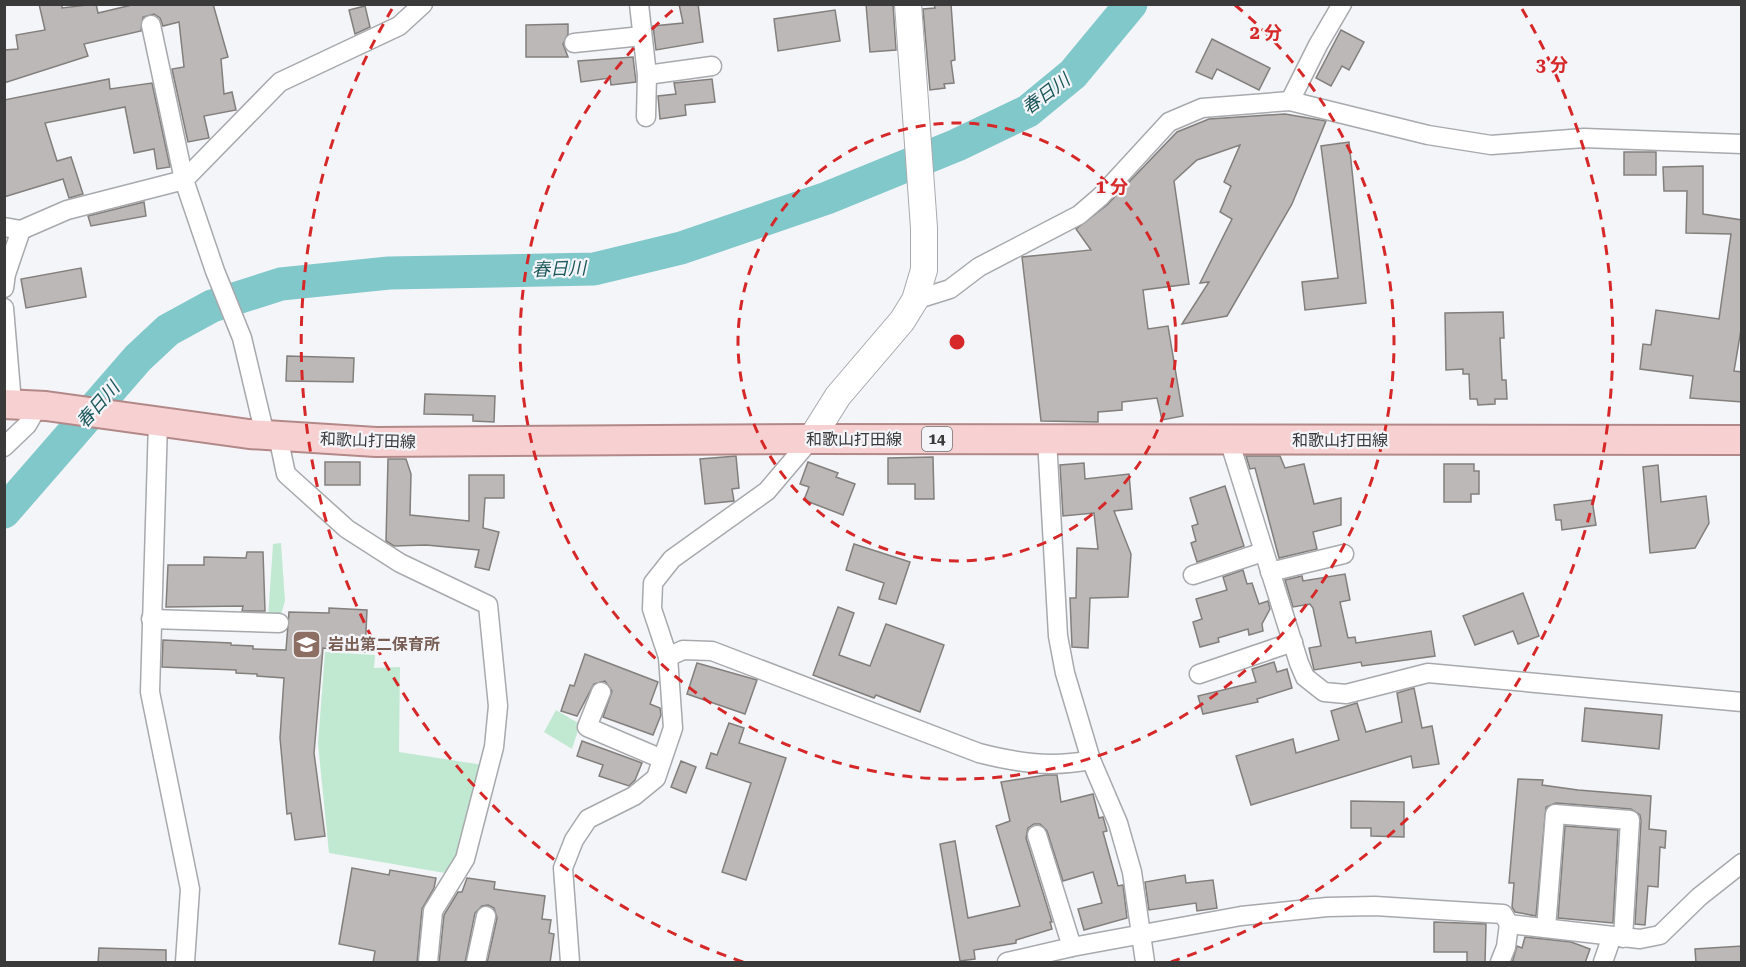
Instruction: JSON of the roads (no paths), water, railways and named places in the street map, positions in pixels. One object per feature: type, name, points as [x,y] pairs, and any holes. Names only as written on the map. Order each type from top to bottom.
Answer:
[{"type":"main road","name":"和歌山打田線","points":[[25,405],[272,436],[376,442],[811,439],[1742,440]]},
{"type":"street","points":[[4,288],[13,228],[67,210],[184,180],[280,82],[399,26],[423,4]]},
{"type":"street","points":[[639,4],[647,75],[646,117]]},
{"type":"street","points":[[570,963],[563,868],[574,840],[588,819],[634,796],[656,778],[673,728],[668,657],[652,609],[653,583],[672,559],[767,491],[811,439],[838,396],[902,321],[915,300],[924,270],[924,228],[908,4]]},
{"type":"street","points":[[1290,101],[1342,4]]},
{"type":"street","points":[[151,25],[184,180],[215,271],[242,338],[286,474],[347,529],[400,563],[488,605],[498,706],[494,747],[465,859],[433,911],[428,963]]},
{"type":"street","points":[[574,43],[642,36]]},
{"type":"street","points":[[647,75],[712,66]]},
{"type":"street","points":[[915,300],[950,289],[980,267],[1079,216],[1100,197],[1169,122],[1202,108],[1290,101],[1428,135],[1491,145],[1584,138],[1742,144]]},
{"type":"street","points":[[4,308],[25,405],[27,425],[4,447]]},
{"type":"street","points":[[146,420],[151,620],[150,693],[190,890],[186,963]]},
{"type":"street","points":[[1047,440],[1058,636],[1065,673],[1091,760],[1118,823],[1132,872],[1145,963]]},
{"type":"street","points":[[1229,440],[1263,552],[1305,677],[1324,692],[1346,694],[1428,673],[1742,702]]},
{"type":"street","points":[[1193,575],[1263,552]]},
{"type":"street","points":[[1270,572],[1344,554]]},
{"type":"street","points":[[151,620],[279,623]]},
{"type":"street","points":[[1199,674],[1293,642]]},
{"type":"street","points":[[668,657],[683,650],[712,651],[979,753],[1020,764],[1073,764],[1091,760]]},
{"type":"street","points":[[601,692],[587,728],[662,759]]},
{"type":"street","points":[[1546,928],[1555,814],[1630,820],[1618,937],[1604,963]]},
{"type":"street","points":[[1038,835],[1072,947]]},
{"type":"street","points":[[1509,924],[1640,939],[1660,935],[1699,897],[1742,863]]},
{"type":"street","points":[[1007,963],[1072,947],[1241,916],[1327,906],[1375,906],[1503,915],[1509,924],[1506,947],[1500,963]]},
{"type":"street","points":[[476,963],[486,916]]},
{"type":"waterway","name":"春日川","points":[[4,512],[138,358],[168,330],[212,306],[281,284],[389,273],[594,269],[681,248],[827,198],[957,145],[1028,111],[1073,74],[1131,4]]},
{"type":"place","name":"岩出第二保育所","points":[[307,644]]}]
